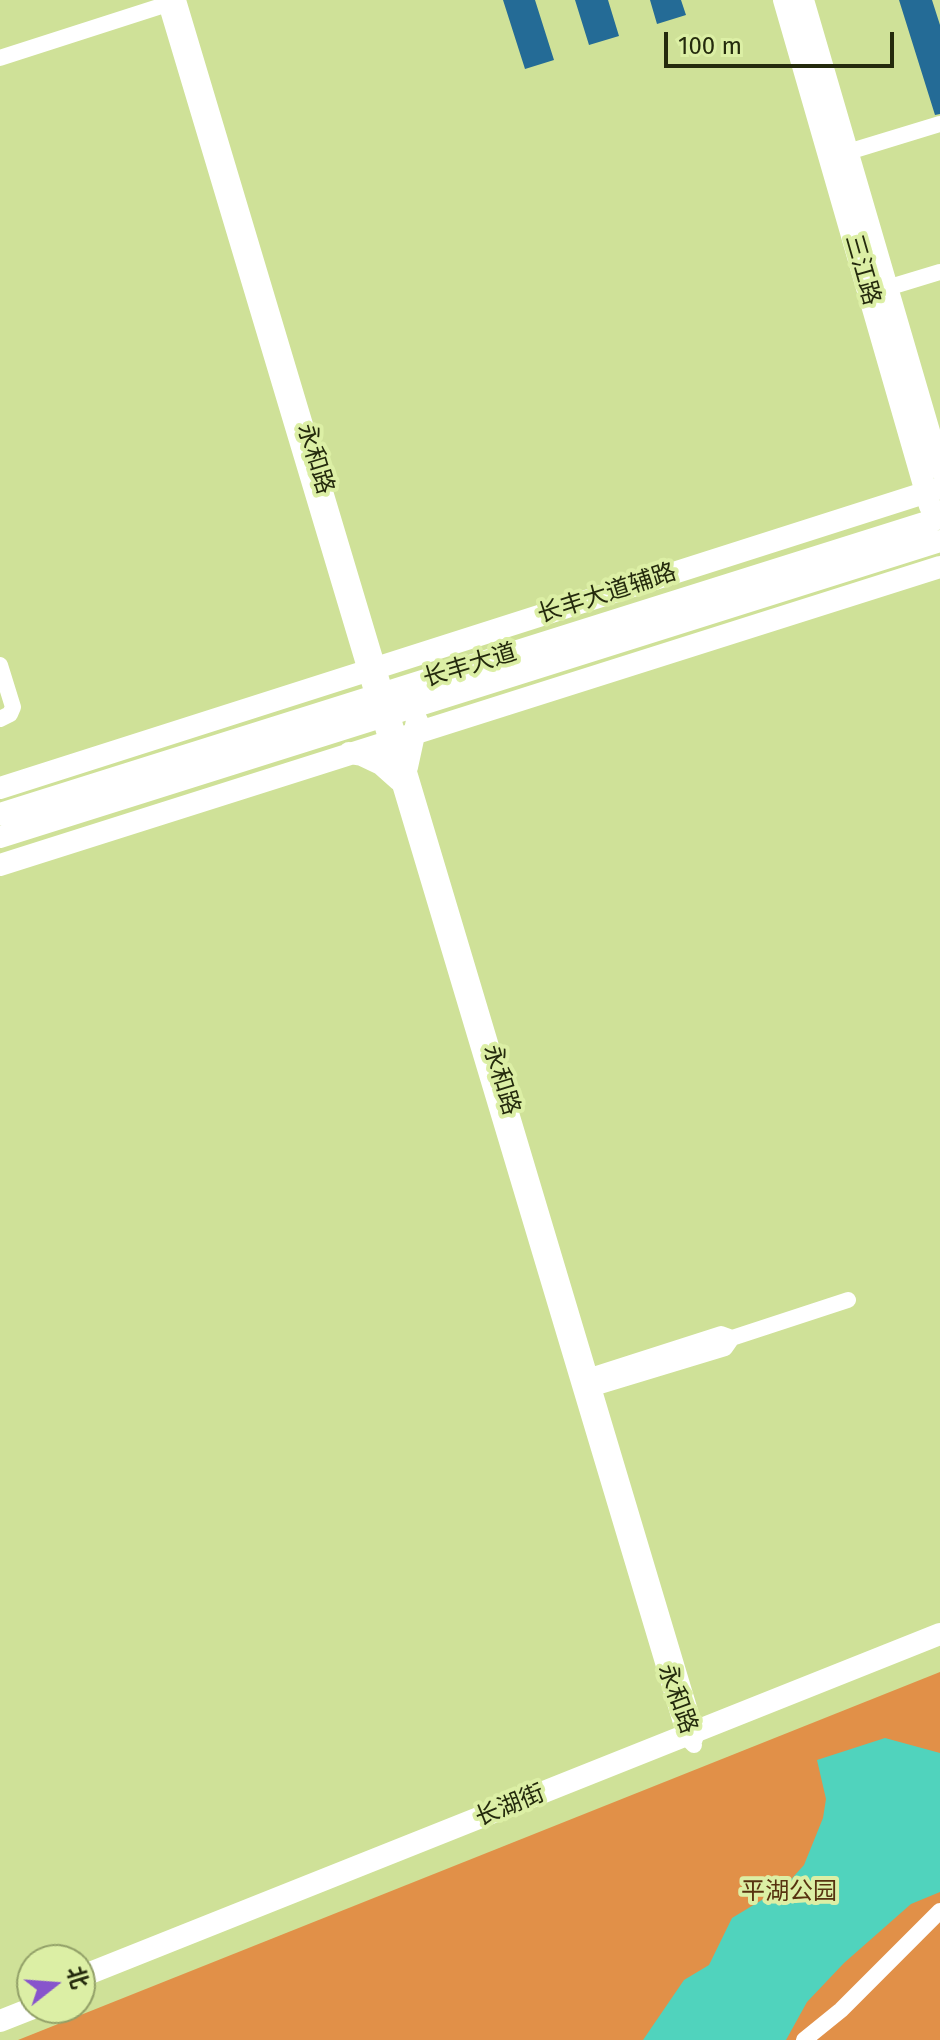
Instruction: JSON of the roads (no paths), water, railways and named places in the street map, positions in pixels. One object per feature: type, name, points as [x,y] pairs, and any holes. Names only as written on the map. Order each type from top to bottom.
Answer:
[{"type":"main road","name":"三江路","points":[[803,1],[940,469]]},
{"type":"main road","name":"三江路","points":[[803,1],[933,491],[938,530]]},
{"type":"main road","name":"长丰大道辅路","points":[[0,788],[933,491]]},
{"type":"main road","name":"长丰大道","points":[[0,837],[124,797],[382,705],[421,704],[938,530]]},
{"type":"main road","name":"长丰大道","points":[[0,814],[382,705],[938,530]]},
{"type":"main road","points":[[0,865],[940,567]]},
{"type":"main road","points":[[347,753],[362,755],[403,774],[400,737],[421,704]]},
{"type":"main road","points":[[124,797],[132,823]]},
{"type":"main road","name":"长湖街","points":[[96,1982],[940,1634]]},
{"type":"main road","name":"长湖街","points":[[96,1971],[692,1737],[940,1647]]},
{"type":"street","points":[[0,50],[170,1]]},
{"type":"street","points":[[0,58],[170,1]]},
{"type":"street","name":"永和路","points":[[170,1],[382,705],[400,737]]},
{"type":"street","points":[[848,152],[940,124]]},
{"type":"street","points":[[887,288],[940,272]]},
{"type":"street","points":[[0,665],[13,707],[10,714],[0,719]]},
{"type":"street","name":"永和路","points":[[403,774],[692,1737]]},
{"type":"street","points":[[588,1383],[725,1348],[732,1338],[848,1300]]},
{"type":"street","points":[[804,2040],[841,2010],[940,1911]]},
{"type":"water","points":[[885,1738],[940,1753],[940,1892],[911,1904],[844,1963],[807,2002],[786,2040],[643,2040],[684,1980],[709,1965],[732,1918],[785,1886],[804,1865],[823,1818],[826,1799],[817,1760]]},
{"type":"park label","name":"平湖公园","points":[[789,1892]]}]
